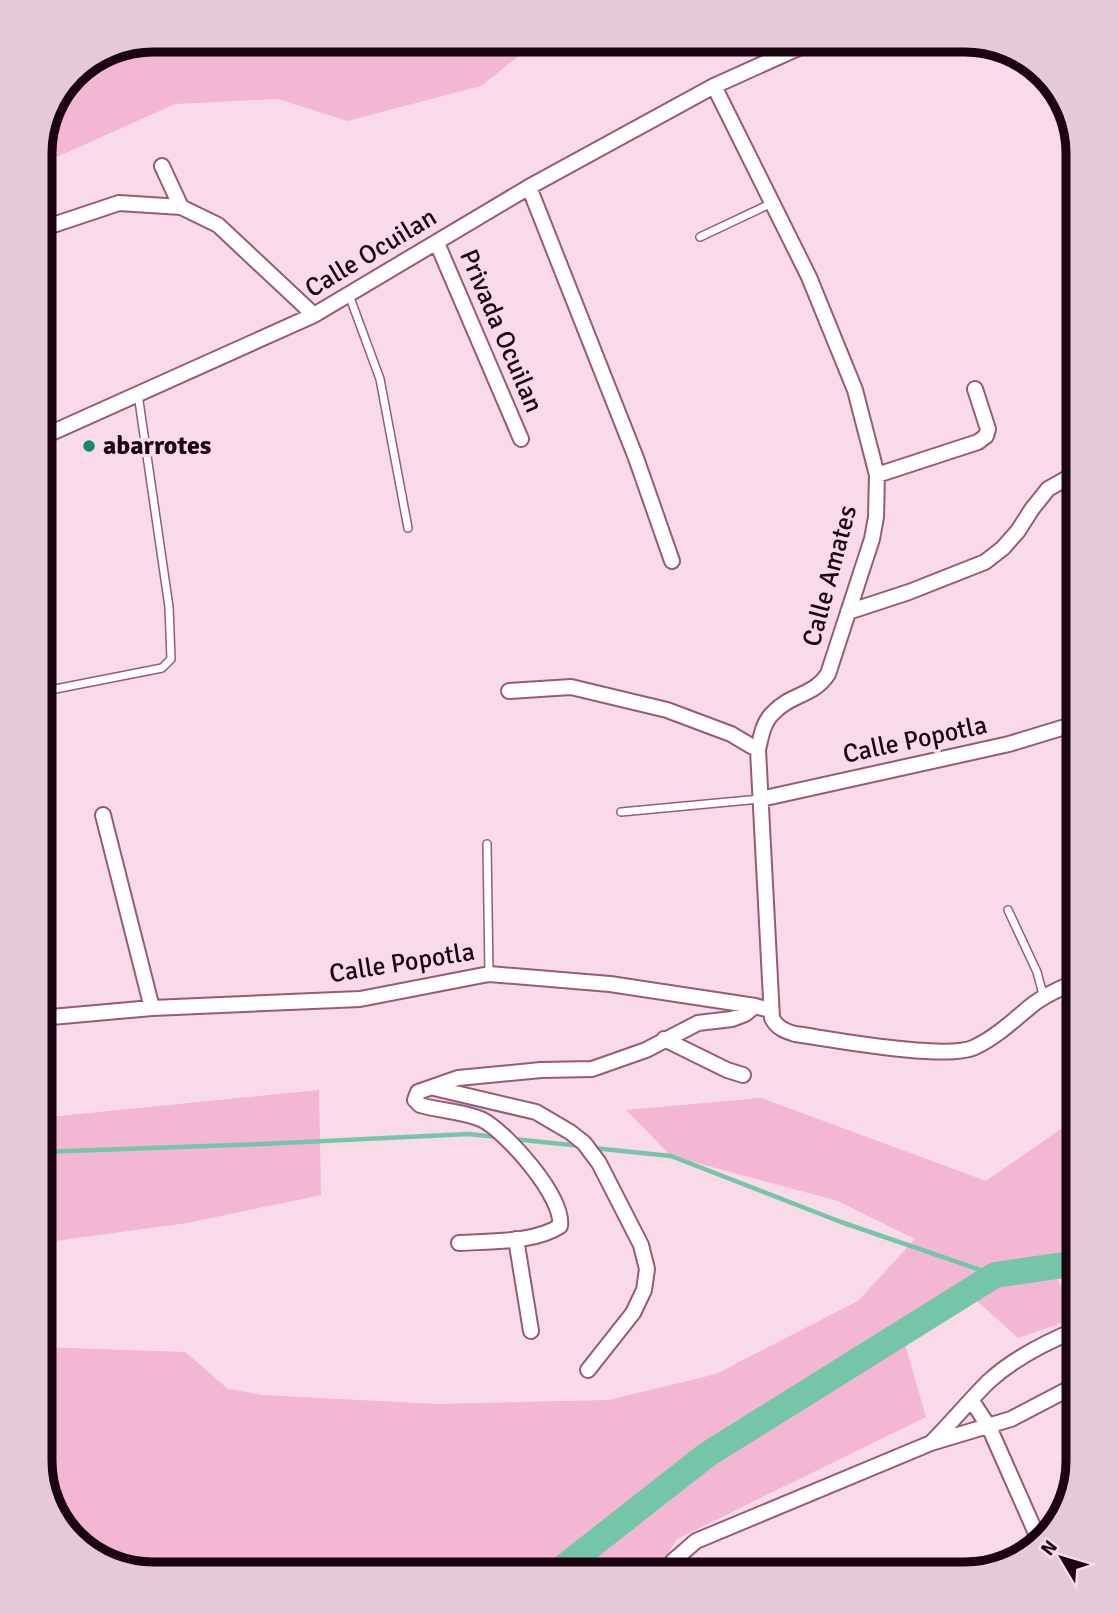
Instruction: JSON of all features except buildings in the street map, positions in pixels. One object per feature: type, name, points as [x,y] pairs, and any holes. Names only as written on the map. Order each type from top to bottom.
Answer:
[{"type":"street","name":"Calle Ocuilan","points":[[53,432],[314,316],[528,187],[714,86],[787,53]]},
{"type":"street","name":"Calle Amates","points":[[714,86],[808,276],[855,390],[877,475],[876,517],[872,539],[828,674],[814,690],[797,696],[774,711],[763,730],[758,750],[770,1010]]},
{"type":"street","points":[[162,166],[181,207]]},
{"type":"street","points":[[528,187],[636,458],[672,561]]},
{"type":"street","points":[[53,225],[119,203],[181,207],[218,225],[314,316]]},
{"type":"street","name":"Privada Ocuilan","points":[[437,243],[521,439]]},
{"type":"street","points":[[877,475],[978,442],[986,436],[988,429],[975,389]]},
{"type":"street","points":[[848,612],[909,592],[985,562],[1003,548],[1018,531],[1048,489],[1066,479]]},
{"type":"street","points":[[509,691],[571,687],[678,714],[731,734],[758,750]]},
{"type":"street","name":"Calle Popotla","points":[[761,799],[1009,744],[1066,727]]},
{"type":"street","points":[[103,815],[152,1007]]},
{"type":"street","name":"Calle Popotla","points":[[53,1017],[152,1007],[360,999],[489,974],[610,984],[770,1010]]},
{"type":"street","points":[[770,1010],[775,1024],[784,1031],[931,1052],[961,1052],[1003,1030],[1033,1004],[1066,987]]},
{"type":"street","points":[[458,1243],[516,1239],[547,1233],[560,1226],[557,1206],[526,1160],[500,1133],[484,1121],[471,1116],[430,1108],[416,1102],[415,1095],[458,1078],[541,1070],[592,1069],[646,1050],[698,1023],[732,1019],[755,1006]]},
{"type":"street","points":[[664,1039],[743,1075]]},
{"type":"street","points":[[433,1087],[536,1112],[584,1143],[599,1163],[641,1245],[647,1269],[644,1290],[633,1313],[588,1370]]},
{"type":"street","points":[[516,1239],[531,1331]]},
{"type":"street","points":[[931,1443],[989,1381],[1027,1353],[1066,1335]]},
{"type":"street","points":[[680,1562],[696,1541],[931,1443],[1011,1419],[1066,1390]]},
{"type":"street","points":[[972,1401],[989,1427],[1031,1523]]},
{"type":"lane","points":[[700,237],[773,202]]},
{"type":"lane","points":[[349,295],[380,379],[408,528]]},
{"type":"lane","points":[[53,689],[162,668],[171,659],[169,607],[138,394]]},
{"type":"lane","points":[[621,812],[761,799]]},
{"type":"lane","points":[[487,844],[489,974]]},
{"type":"lane","points":[[1008,910],[1037,972],[1044,998]]},
{"type":"shaded area","points":[[523,53],[481,86],[347,121],[279,99],[175,104],[53,159],[56,128],[73,92],[103,66],[134,54]]},
{"type":"shaded area","points":[[319,1090],[321,1195],[187,1223],[53,1241],[53,1117]]},
{"type":"shaded area","points":[[761,1098],[986,1181],[1066,1125],[1066,1266],[1055,1274],[1066,1297],[1066,1321],[1018,1338],[965,1290],[905,1344],[926,1417],[677,1539],[663,1562],[147,1561],[134,1560],[103,1548],[73,1522],[60,1499],[53,1473],[53,1347],[185,1352],[228,1389],[263,1395],[436,1404],[609,1400],[716,1374],[858,1301],[915,1239],[838,1201],[671,1156],[626,1110]]},
{"type":"waterway","points":[[53,1152],[468,1134],[497,1137]]},
{"type":"waterway","points":[[513,1139],[581,1146]]},
{"type":"waterway","points":[[593,1148],[671,1156],[841,1222],[995,1275]]},
{"type":"waterway","points":[[571,1562],[708,1454],[995,1275],[1066,1265]]},
{"type":"place","name":"abarrotes","points":[[89,446]]}]
